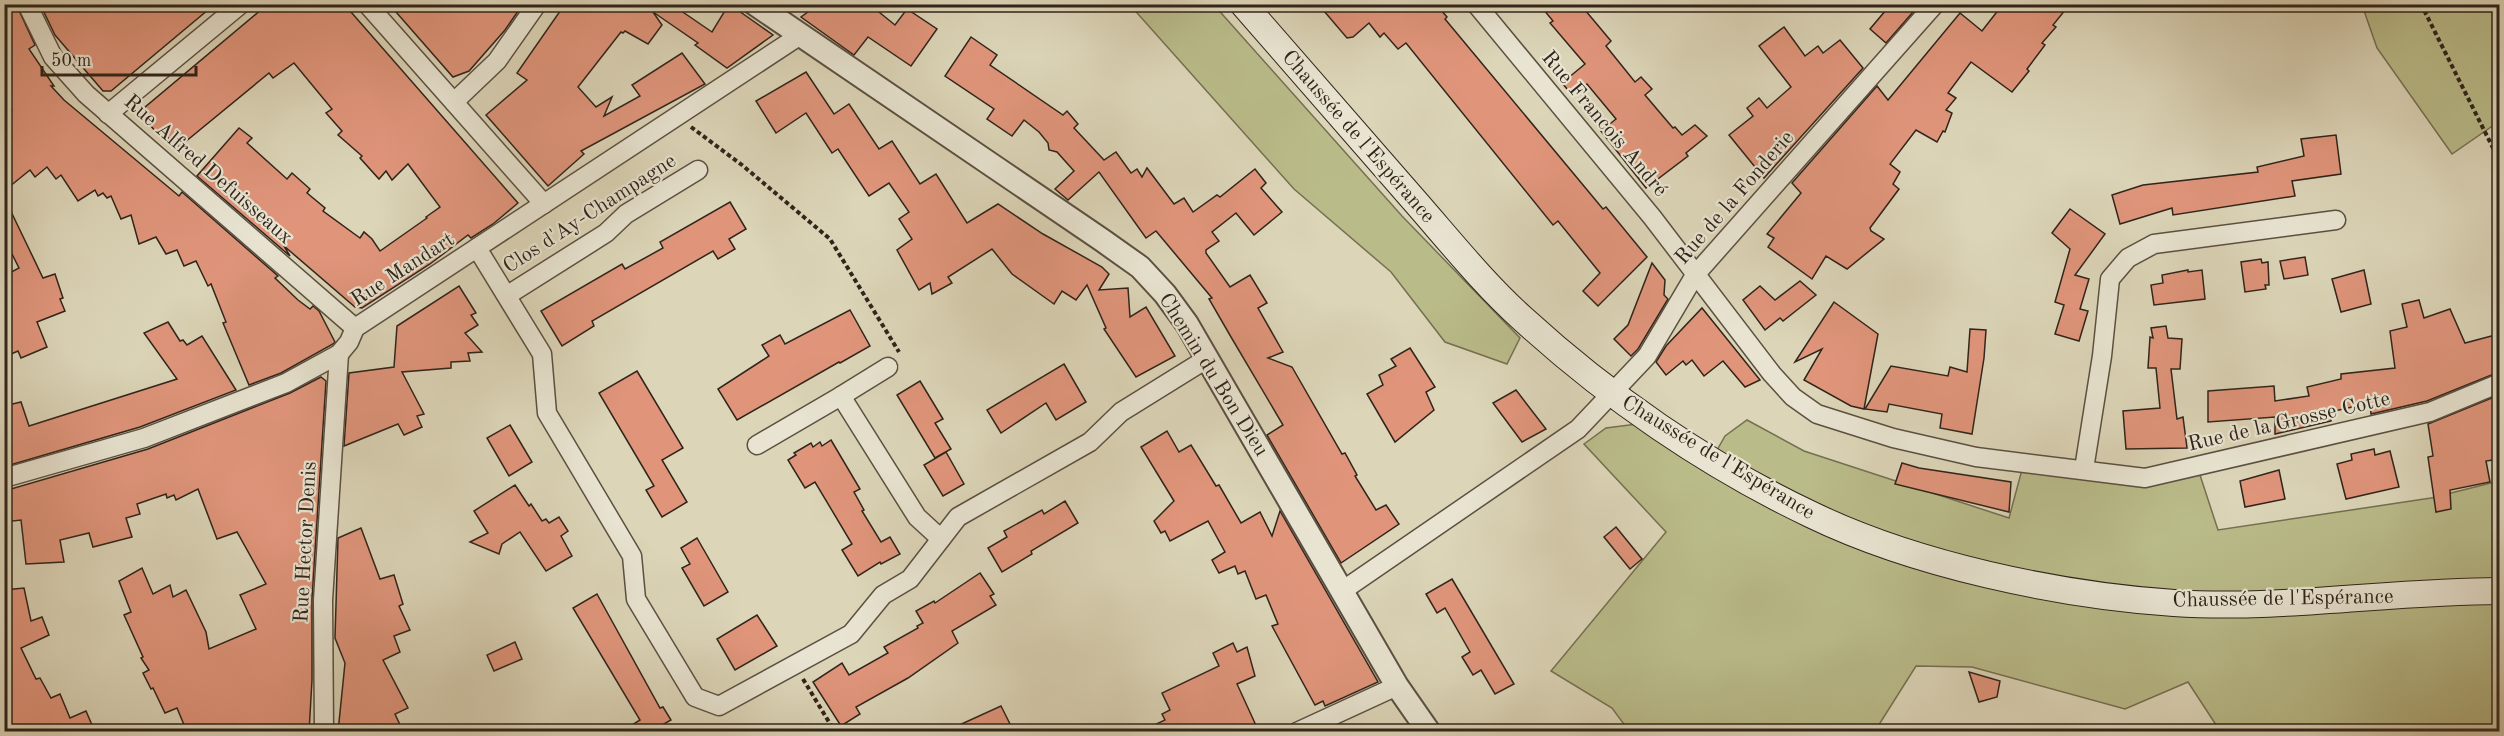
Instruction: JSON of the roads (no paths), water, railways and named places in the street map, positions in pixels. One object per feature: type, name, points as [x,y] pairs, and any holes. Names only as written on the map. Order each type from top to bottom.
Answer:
[{"type":"main road","name":"Chaussée de l'Espérance","points":[[1243,4],[1477,272],[1521,317],[1611,394],[1712,459],[1810,515],[1879,543],[1967,569],[2080,593],[2178,603],[2273,603],[2498,591]]},
{"type":"street","name":"Rue Alfred Defuisseaux","points":[[27,4],[54,57],[69,78],[355,328]]},
{"type":"street","points":[[108,114],[241,4]]},
{"type":"street","points":[[367,4],[544,204]]},
{"type":"street","points":[[454,102],[496,61],[537,4]]},
{"type":"street","name":"Chemin du Bon Dieu","points":[[755,4],[1102,240],[1140,267],[1165,294],[1208,358],[1397,686],[1429,732]]},
{"type":"street","name":"Rue Francois André","points":[[1476,4],[1652,217],[1695,275]]},
{"type":"street","name":"Rue de la Fonderie","points":[[1341,591],[1578,429],[1647,356],[1695,275],[1935,4]]},
{"type":"street","name":"Rue Mandart","points":[[4,478],[144,438],[286,383],[339,354],[349,342],[355,328],[799,36]]},
{"type":"street","name":"Clos d'Ay-Champagne","points":[[508,295],[606,233],[626,214],[698,170]]},
{"type":"street","points":[[2084,469],[2102,356],[2110,279],[2128,258],[2154,244],[2336,220]]},
{"type":"street","name":"Clos d'Ay-Champagne","points":[[477,248],[508,295],[542,354],[547,413],[632,556],[636,599],[695,697],[719,706],[851,634],[883,595],[910,579],[958,517],[1089,442],[1121,412],[1208,358]]},
{"type":"street","name":"Rue de la Grosse Cotte","points":[[1695,275],[1772,374],[1793,397],[1817,414],[1934,449],[1976,457],[2145,478],[2430,412],[2499,383]]},
{"type":"street","name":"Rue Hector Denis","points":[[324,732],[323,600],[339,354]]},
{"type":"street","points":[[757,445],[888,367]]},
{"type":"street","points":[[841,396],[917,517],[941,539]]},
{"type":"street","points":[[1297,732],[1397,686]]}]
